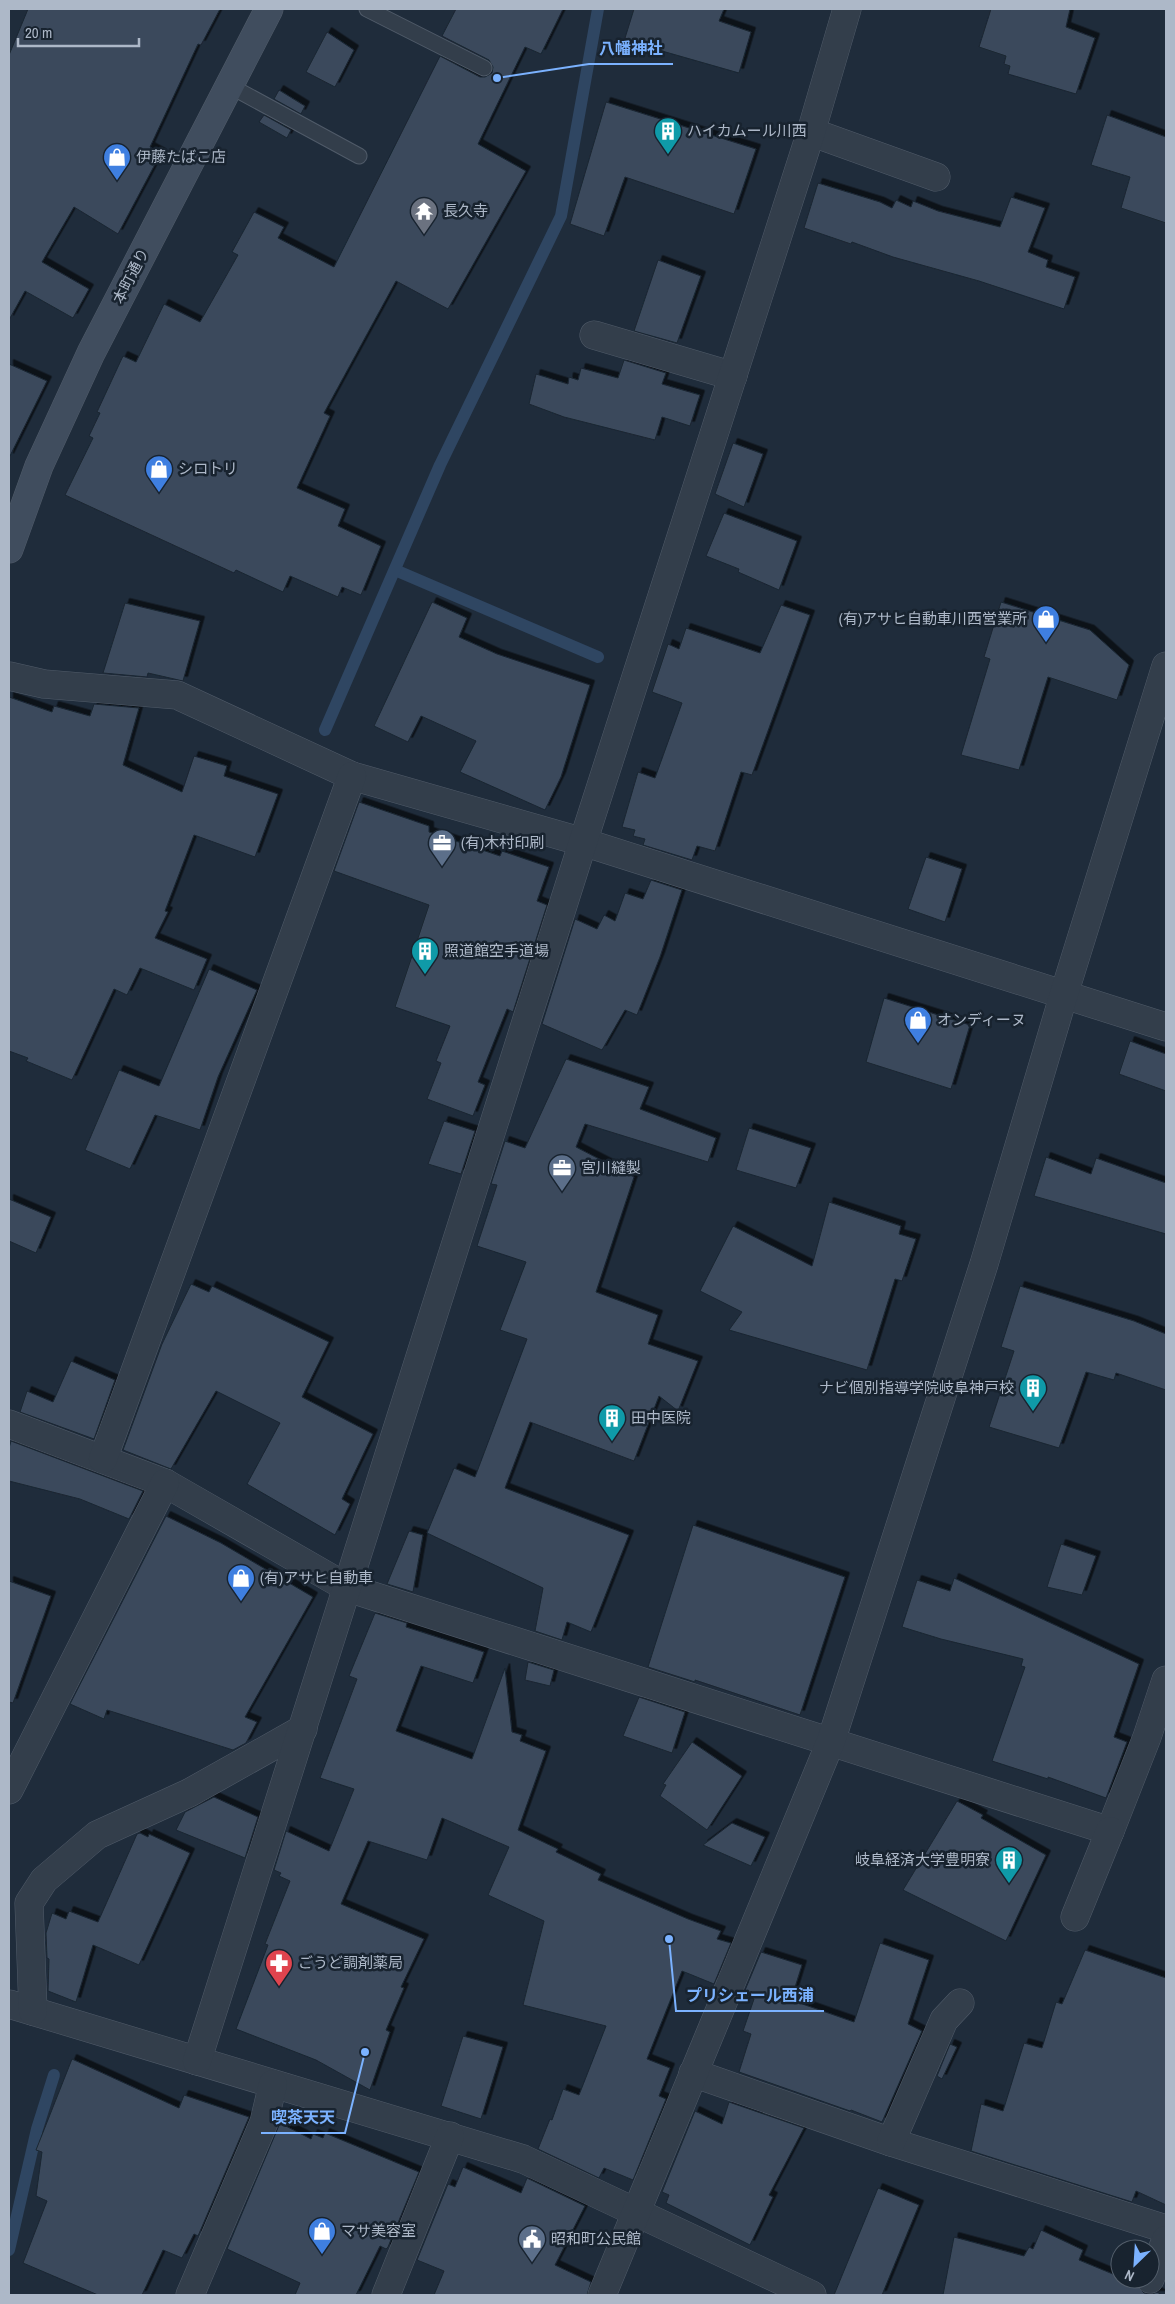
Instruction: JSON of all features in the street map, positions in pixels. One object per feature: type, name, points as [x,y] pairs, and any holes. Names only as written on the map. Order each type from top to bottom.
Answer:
[{"type":"street","name":"本町通り","points":[[9,549],[39,466],[91,353],[269,9]]},
{"type":"street","points":[[197,2061],[583,842],[811,132],[846,9]]},
{"type":"street","points":[[811,132],[936,177]]},
{"type":"street","points":[[594,335],[733,376]]},
{"type":"street","points":[[602,2295],[831,1741],[984,1264],[1064,994],[1166,666]]},
{"type":"street","points":[[9,676],[44,684],[177,694],[352,776],[583,842],[1166,1027]]},
{"type":"street","points":[[104,1459],[352,776]]},
{"type":"street","points":[[9,1424],[165,1484],[348,1588],[1110,1831]]},
{"type":"street","points":[[9,1790],[165,1484]]},
{"type":"street","points":[[1075,1917],[1147,1737],[1166,1680]]},
{"type":"street","points":[[303,1729],[189,1793],[97,1836],[44,1880],[28,1903],[21,2008],[523,2159],[635,2214],[812,2295]]},
{"type":"street","points":[[891,2142],[944,2020],[960,2003]]},
{"type":"street","points":[[693,2073],[891,2142],[1166,2229]]},
{"type":"street","points":[[190,2295],[264,2122],[273,2084]]},
{"type":"street","points":[[386,2295],[450,2136]]},
{"type":"street","points":[[1160,2255],[1166,2240]]},
{"type":"lane","points":[[367,9],[484,68]]},
{"type":"lane","points":[[230,86],[359,156]]},
{"type":"building","points":[[28,9],[220,9],[201,45],[198,44],[150,147],[161,153],[118,234],[74,207],[42,262],[89,289],[73,318],[25,291],[9,320],[9,55]]},
{"type":"building","points":[[456,9],[563,9],[541,54],[525,47],[478,144],[526,171],[448,309],[396,281],[324,413],[330,416],[297,488],[345,509],[338,526],[381,546],[361,595],[342,587],[338,597],[290,576],[283,592],[236,570],[234,573],[65,495],[93,438],[89,436],[100,413],[97,412],[123,356],[136,362],[164,304],[200,322],[238,255],[232,252],[254,212],[284,227],[278,238],[334,267],[440,56],[480,77],[485,77],[492,73],[493,67],[489,60],[442,36]]},
{"type":"building","points":[[634,9],[724,9],[719,21],[751,32],[739,73],[662,51],[625,38]]},
{"type":"building","points":[[991,9],[1070,9],[1066,27],[1095,38],[1076,94],[1008,74],[1010,66],[1004,64],[1006,56],[979,47]]},
{"type":"building","points":[[327,32],[354,50],[335,87],[306,72]]},
{"type":"building","points":[[279,90],[305,106],[301,114],[274,99]]},
{"type":"building","name":"ハイカムール川西","points":[[606,102],[756,149],[734,214],[625,177],[604,236],[570,224]]},
{"type":"building","points":[[264,115],[291,130],[287,138],[259,122]]},
{"type":"building","points":[[1107,115],[1166,137],[1166,223],[1121,208],[1130,177],[1091,165]]},
{"type":"building","points":[[818,183],[880,202],[892,208],[896,200],[911,207],[913,201],[938,211],[1000,227],[1011,197],[1045,208],[1028,252],[1048,260],[1046,267],[1075,277],[1064,309],[804,228]]},
{"type":"building","points":[[658,260],[701,276],[677,343],[634,331]]},
{"type":"building","points":[[624,360],[666,373],[662,384],[700,395],[690,426],[662,417],[655,440],[564,417],[529,404],[536,374],[568,384],[569,377],[578,380],[581,368],[618,378]]},
{"type":"building","points":[[9,364],[47,381],[9,458]]},
{"type":"building","points":[[733,443],[763,454],[744,507],[715,494]]},
{"type":"building","points":[[724,513],[797,541],[779,590],[738,572],[739,569],[706,556]]},
{"type":"building","points":[[432,602],[467,618],[459,637],[497,654],[590,685],[561,777],[545,810],[460,772],[476,741],[421,716],[408,742],[374,726]]},
{"type":"building","points":[[1001,602],[1090,630],[1129,665],[1117,700],[1048,677],[1019,770],[961,755],[990,659],[984,657]]},
{"type":"building","points":[[125,603],[200,621],[183,681],[148,673],[147,677],[103,673]]},
{"type":"building","points":[[781,605],[810,615],[752,775],[741,772],[715,851],[697,846],[692,860],[643,845],[645,839],[633,836],[635,830],[622,827],[638,772],[655,778],[682,703],[652,692],[668,644],[679,649],[686,628],[760,653]]},
{"type":"building","points":[[9,697],[52,712],[54,706],[90,716],[94,704],[139,708],[123,765],[182,792],[194,756],[227,766],[224,776],[278,794],[255,857],[194,835],[165,911],[168,912],[155,938],[207,959],[194,990],[140,968],[127,995],[114,989],[72,1080],[26,1061],[28,1058],[9,1051]]},
{"type":"building","points":[[359,802],[429,826],[429,832],[500,856],[502,851],[549,867],[537,901],[547,905],[513,1012],[507,1009],[478,1082],[485,1085],[473,1116],[427,1099],[441,1063],[436,1061],[450,1026],[395,1007],[429,905],[334,871]]},
{"type":"building","points":[[926,857],[962,869],[945,922],[908,909]]},
{"type":"building","points":[[651,880],[682,890],[660,957],[637,1015],[625,1010],[602,1050],[542,1024],[575,919],[597,929],[604,915],[615,921],[625,893],[643,899]]},
{"type":"building","points":[[209,969],[257,990],[218,1077],[200,1130],[155,1115],[130,1169],[85,1150],[119,1070],[159,1086]]},
{"type":"building","name":"オンディーヌ","points":[[884,998],[970,1025],[951,1089],[866,1062]]},
{"type":"building","points":[[1130,1041],[1166,1054],[1166,1091],[1119,1074]]},
{"type":"building","points":[[566,1059],[649,1087],[640,1109],[716,1138],[708,1162],[585,1124],[576,1147],[634,1177],[596,1292],[658,1315],[648,1344],[698,1361],[678,1411],[659,1396],[634,1461],[530,1422],[505,1488],[629,1535],[591,1632],[567,1622],[562,1640],[535,1631],[543,1588],[427,1533],[454,1468],[475,1477],[527,1339],[500,1330],[526,1262],[477,1246],[497,1185],[491,1184],[505,1141],[525,1148]]},
{"type":"building","points":[[444,1121],[475,1131],[461,1174],[428,1164]]},
{"type":"building","points":[[749,1128],[811,1148],[796,1188],[736,1170]]},
{"type":"building","points":[[1046,1157],[1091,1174],[1096,1158],[1166,1183],[1166,1234],[1034,1196]]},
{"type":"building","points":[[9,1199],[51,1217],[36,1253],[9,1241]]},
{"type":"building","points":[[829,1202],[901,1226],[899,1234],[916,1239],[902,1281],[895,1279],[867,1370],[729,1330],[742,1312],[700,1291],[733,1226],[812,1266]]},
{"type":"building","points":[[191,1284],[209,1292],[212,1286],[329,1342],[302,1397],[373,1434],[342,1499],[350,1504],[335,1535],[247,1484],[280,1423],[216,1391],[171,1469],[123,1450],[162,1344]]},
{"type":"building","points":[[1020,1286],[1134,1321],[1166,1334],[1166,1390],[1116,1373],[1114,1380],[1086,1372],[1059,1448],[989,1427],[1014,1351],[1001,1347]]},
{"type":"building","points":[[71,1361],[115,1380],[94,1439],[20,1412],[27,1391],[53,1402]]},
{"type":"building","points":[[11,1441],[143,1491],[129,1519],[80,1499],[9,1481],[9,1448]]},
{"type":"building","points":[[166,1516],[221,1543],[313,1597],[245,1717],[257,1722],[246,1743],[233,1750],[107,1710],[104,1719],[70,1704]]},
{"type":"building","points":[[693,1525],[845,1577],[800,1715],[695,1680],[695,1682],[648,1667]]},
{"type":"building","points":[[409,1531],[423,1535],[413,1592],[387,1584]]},
{"type":"building","points":[[1061,1544],[1096,1556],[1082,1595],[1047,1587]]},
{"type":"building","points":[[954,1578],[1139,1664],[1114,1737],[1127,1742],[1106,1798],[1048,1777],[1048,1779],[992,1761],[1025,1667],[1021,1666],[1023,1659],[941,1639],[902,1627],[917,1580],[950,1591]]},
{"type":"building","points":[[9,1581],[51,1596],[13,1703],[9,1702]]},
{"type":"building","points":[[375,1613],[407,1623],[406,1627],[484,1652],[473,1683],[421,1666],[396,1731],[472,1759],[505,1668],[512,1732],[522,1735],[520,1741],[546,1751],[518,1830],[558,1849],[556,1852],[601,1874],[598,1880],[688,1919],[721,1931],[717,1939],[731,1943],[714,1984],[682,1971],[647,2059],[670,2068],[659,2096],[666,2099],[633,2180],[604,2168],[599,2178],[538,2149],[550,2119],[552,2120],[563,2089],[579,2095],[606,2026],[523,2005],[544,1921],[488,1895],[509,1847],[442,1818],[427,1860],[368,1841],[341,1904],[424,1939],[401,1987],[404,1988],[386,2030],[390,2032],[370,2090],[316,2060],[236,2029],[268,1945],[265,1944],[290,1881],[279,1876],[281,1873],[274,1870],[286,1831],[329,1851],[354,1789],[320,1778],[357,1679],[349,1676]]},
{"type":"building","points":[[528,1662],[554,1670],[550,1686],[525,1680]]},
{"type":"building","points":[[639,1697],[685,1712],[672,1753],[623,1736]]},
{"type":"building","points":[[692,1742],[742,1776],[707,1830],[660,1796],[666,1785],[663,1784]]},
{"type":"building","points":[[214,1797],[258,1817],[245,1858],[176,1830],[185,1812]]},
{"type":"building","name":"岐阜経済大学豊明寮","points":[[957,1801],[983,1815],[981,1818],[1046,1855],[1006,1941],[903,1890]]},
{"type":"building","points":[[732,1823],[765,1837],[751,1866],[703,1845]]},
{"type":"building","points":[[140,1833],[148,1837],[149,1834],[190,1853],[139,1965],[93,1945],[76,2002],[48,1991],[49,1959],[47,1958],[46,1933],[52,1913],[66,1919],[69,1911],[98,1922],[137,1834]]},
{"type":"building","points":[[880,1943],[929,1960],[908,2024],[922,2031],[882,2122],[739,2072],[751,2034],[743,2031],[754,1999],[743,1995],[761,1952],[802,1965],[791,2000],[854,2022]]},
{"type":"building","points":[[1085,1950],[1166,1978],[1166,2205],[1136,2191],[1132,2202],[971,2151],[981,2104],[1003,2111],[1024,2043],[1042,2048],[1056,2002],[1062,2004]]},
{"type":"building","points":[[463,2036],[503,2047],[481,2119],[441,2106]]},
{"type":"building","points":[[950,2044],[957,2047],[942,2079],[937,2076]]},
{"type":"building","points":[[72,2059],[179,2108],[184,2095],[249,2117],[198,2236],[194,2234],[182,2258],[163,2250],[142,2295],[98,2295],[23,2263],[47,2201],[36,2196],[42,2152],[36,2150]]},
{"type":"building","points":[[729,2102],[804,2128],[769,2195],[773,2197],[750,2245],[666,2203],[669,2195],[662,2192],[695,2111],[722,2124]]},
{"type":"building","points":[[280,2123],[311,2139],[313,2134],[323,2138],[325,2133],[419,2172],[388,2247],[386,2249],[380,2246],[356,2295],[295,2295],[300,2283],[227,2249]]},
{"type":"building","points":[[463,2167],[521,2193],[527,2178],[585,2206],[555,2265],[591,2282],[587,2295],[434,2295],[444,2271],[417,2260],[448,2184],[455,2187]]},
{"type":"building","points":[[878,2188],[919,2205],[882,2295],[834,2295]]},
{"type":"building","points":[[1041,2230],[1083,2250],[1079,2260],[1110,2273],[1110,2289],[1140,2289],[1144,2293],[1152,2294],[1157,2292],[1162,2295],[943,2295],[954,2237],[1024,2256],[1029,2247],[1033,2249]]},
{"type":"waterway","points":[[325,730],[440,465],[561,216],[598,9]]},
{"type":"waterway","points":[[395,570],[598,657]]},
{"type":"waterway","points":[[9,2250],[37,2129],[54,2075]]},
{"type":"place","name":"八幡神社","points":[[497,78]]},
{"type":"place","name":"ハイカムール川西","points":[[668,155]]},
{"type":"place","name":"伊藤たばこ店","points":[[117,181]]},
{"type":"place","name":"長久寺","points":[[424,235]]},
{"type":"place","name":"シロトリ","points":[[159,493]]},
{"type":"place","name":"(有)アサヒ自動車川西営業所","points":[[1046,643]]},
{"type":"place","name":"(有)木村印刷","points":[[442,867]]},
{"type":"place","name":"照道館空手道場","points":[[425,975]]},
{"type":"place","name":"オンディーヌ","points":[[918,1044]]},
{"type":"place","name":"宮川縫製","points":[[562,1192]]},
{"type":"place","name":"ナビ個別指導学院岐阜神戸校","points":[[1033,1412]]},
{"type":"place","name":"田中医院","points":[[612,1442]]},
{"type":"place","name":"(有)アサヒ自動車","points":[[241,1602]]},
{"type":"place","name":"岐阜経済大学豊明寮","points":[[1009,1884]]},
{"type":"place","name":"プリシェール西浦","points":[[669,1939]]},
{"type":"place","name":"ごうど調剤薬局","points":[[279,1987]]},
{"type":"place","name":"喫茶天天","points":[[365,2052]]},
{"type":"place","name":"マサ美容室","points":[[322,2255]]},
{"type":"place","name":"昭和町公民館","points":[[532,2263]]}]
